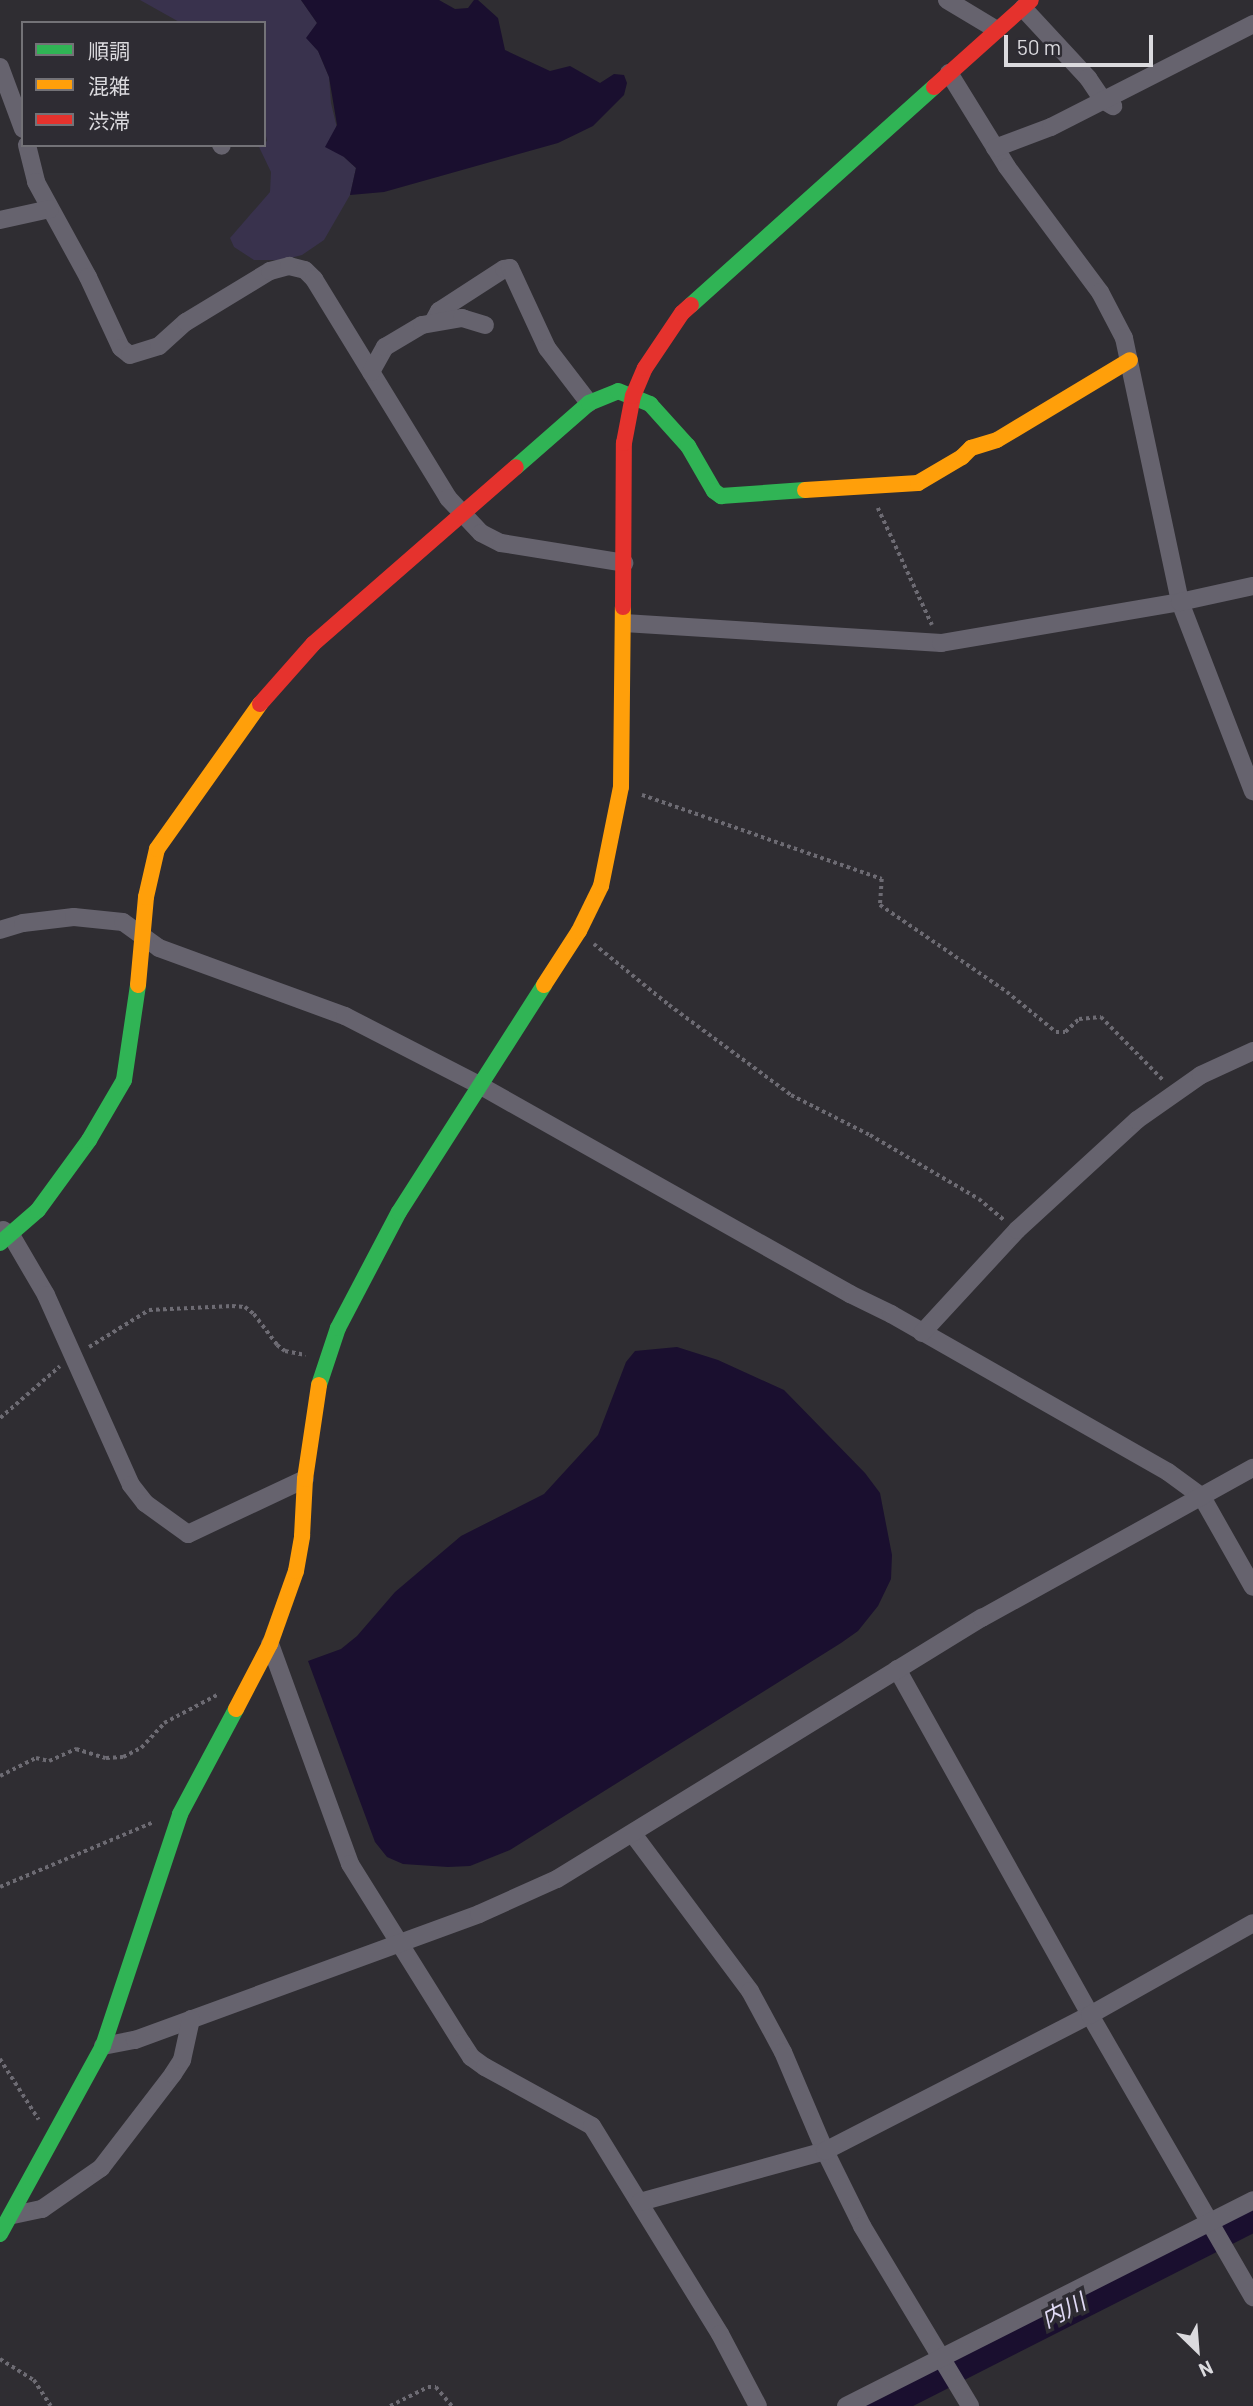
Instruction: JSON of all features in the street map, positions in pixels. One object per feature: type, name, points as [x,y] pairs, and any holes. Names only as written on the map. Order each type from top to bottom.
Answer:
[{"type":"street","points":[[947,0],[998,30]]},
{"type":"street","points":[[0,2234],[13,2215],[103,2046],[176,1825],[270,1644],[296,1571],[316,1395],[326,1359],[368,1265],[579,931],[601,886],[621,787],[624,443],[633,396],[645,368],[682,313],[1027,4],[1108,103]]},
{"type":"street","points":[[995,148],[1108,103],[1253,24]]},
{"type":"street","points":[[0,66],[4,89],[21,125]]},
{"type":"street","points":[[949,73],[995,148],[1113,312],[1130,360],[1180,602],[1253,792]]},
{"type":"street","points":[[30,148],[36,182],[88,277],[121,348],[130,355],[159,346],[186,322],[270,271],[289,266],[304,270],[314,279],[448,498],[481,533],[501,542],[624,563]]},
{"type":"street","points":[[0,220],[51,209]]},
{"type":"street","points":[[433,322],[439,311],[510,268],[547,348],[589,403]]},
{"type":"street","points":[[371,372],[385,347],[422,325],[462,318],[485,325]]},
{"type":"street","points":[[305,1479],[188,1534],[145,1503],[131,1485],[46,1295],[4,1235],[38,1210],[89,1140],[124,1080],[135,1015],[141,935],[157,849],[266,696],[313,644],[589,403],[618,391],[650,404],[688,446],[714,491],[721,496],[918,483],[962,457],[971,448],[997,440],[1130,360]]},
{"type":"street","points":[[624,623],[941,643],[1180,602],[1253,586]]},
{"type":"street","points":[[0,930],[23,923],[74,917],[123,922],[159,948],[345,1016],[481,1086],[1168,1472],[1202,1496],[1253,1587]]},
{"type":"street","points":[[922,1333],[1017,1230],[1137,1120],[1201,1075],[1253,1051]]},
{"type":"street","points":[[103,2046],[135,2040],[400,1943],[520,1897],[557,1879],[982,1618],[1253,1468]]},
{"type":"street","points":[[270,1644],[350,1864],[471,2057],[592,2126],[720,2334],[758,2406]]},
{"type":"street","points":[[898,1669],[1090,2015],[1253,2297]]},
{"type":"street","points":[[633,1834],[750,1991],[783,2052],[825,2151],[862,2226],[970,2406]]},
{"type":"street","points":[[640,2202],[825,2151],[1090,2015],[1253,1923]]},
{"type":"street","points":[[13,2215],[42,2208],[100,2168],[182,2060],[191,2019]]},
{"type":"street","points":[[846,2406],[943,2362],[1214,2230],[1253,2200]]},
{"type":"path","points":[[867,485],[941,643]]},
{"type":"path","points":[[621,787],[882,879],[880,905],[1007,992],[1056,1032],[1065,1032],[1079,1019],[1101,1017],[1175,1091]]},
{"type":"path","points":[[579,931],[669,1005],[790,1095],[870,1135],[979,1199],[1017,1230]]},
{"type":"path","points":[[0,1418],[40,1381],[73,1356],[149,1310],[245,1307],[285,1351],[326,1359]]},
{"type":"path","points":[[0,1776],[36,1758],[49,1761],[76,1749],[106,1758],[123,1756],[141,1748],[164,1723],[222,1692],[240,1699]]},
{"type":"path","points":[[0,1887],[156,1821],[176,1825]]},
{"type":"path","points":[[0,2059],[43,2127],[58,2132]]},
{"type":"path","points":[[0,2359],[34,2380],[51,2406]]},
{"type":"path","points":[[390,2406],[428,2387],[436,2386],[452,2406]]},
{"type":"shaded area","points":[[140,0],[301,0],[317,23],[307,38],[318,51],[329,77],[331,103],[344,157],[356,168],[350,195],[324,240],[302,255],[283,260],[254,260],[234,247],[230,238],[270,192],[271,172],[259,147],[266,147],[267,141],[266,21],[177,21]]},
{"type":"shaded area","points":[[301,0],[439,0],[455,9],[468,8],[474,0],[478,0],[498,18],[505,50],[550,71],[570,66],[600,83],[614,74],[624,75],[627,83],[624,95],[593,126],[558,143],[384,192],[350,195],[356,168],[344,157],[325,147],[337,125],[329,77],[318,51],[306,38],[317,23]]},
{"type":"shaded area","points":[[677,1347],[718,1360],[784,1390],[865,1473],[880,1493],[892,1555],[891,1579],[878,1606],[858,1631],[841,1643],[510,1850],[470,1866],[403,1864],[387,1857],[375,1842],[308,1661],[341,1649],[357,1636],[395,1592],[461,1536],[544,1494],[598,1435],[626,1362],[635,1351]]},
{"type":"waterway","name":"内川","points":[[873,2406],[1253,2213]]},
{"type":"traffic: fast","points":[[691,305],[934,87]]},
{"type":"traffic: fast","points":[[516,467],[589,403],[618,391],[650,404],[688,446],[714,491],[721,496],[805,490]]},
{"type":"traffic: fast","points":[[0,1243],[38,1210],[89,1140],[124,1080],[138,985]]},
{"type":"traffic: fast","points":[[319,1385],[338,1328],[399,1212],[544,985]]},
{"type":"traffic: fast","points":[[0,2234],[103,2046],[180,1814],[236,1709]]},
{"type":"traffic: slow","points":[[805,490],[918,483],[962,457],[971,448],[997,440],[1130,360]]},
{"type":"traffic: slow","points":[[544,985],[579,931],[601,886],[621,787],[623,607]]},
{"type":"traffic: slow","points":[[138,985],[146,897],[157,849],[260,704]]},
{"type":"traffic: slow","points":[[236,1709],[270,1644],[296,1571],[302,1536],[305,1479],[319,1385]]},
{"type":"traffic: jam","points":[[934,87],[1031,0]]},
{"type":"traffic: jam","points":[[623,607],[624,443],[633,396],[645,368],[682,313],[691,305]]},
{"type":"traffic: jam","points":[[260,704],[313,644],[516,467]]}]
